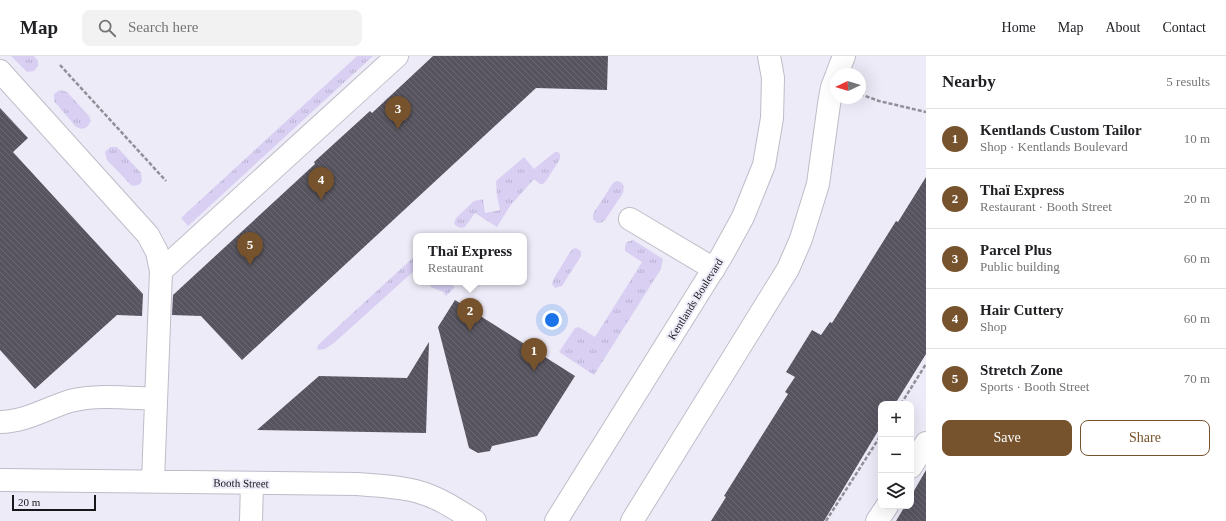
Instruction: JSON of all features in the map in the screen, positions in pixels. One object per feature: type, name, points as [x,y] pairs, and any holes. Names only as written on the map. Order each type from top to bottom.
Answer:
[{"type":"street","points":[[161,271],[397,56]]},
{"type":"street","name":"Kentlands Boulevard","points":[[556,521],[714,269],[744,217],[764,165],[772,118],[773,78],[768,56]]},
{"type":"street","points":[[839,68],[844,56]]},
{"type":"street","points":[[0,71],[148,235],[157,252],[161,271],[153,481]]},
{"type":"street","points":[[632,521],[788,269],[801,238],[816,190],[830,98]]},
{"type":"street","points":[[630,220],[714,269]]},
{"type":"street","points":[[0,422],[26,418],[70,401],[84,398],[156,399]]},
{"type":"street","points":[[914,462],[926,443]]},
{"type":"street","name":"Booth Street","points":[[0,480],[357,484],[420,492],[442,501],[475,521]]},
{"type":"street","points":[[251,521],[252,483]]},
{"type":"street","points":[[877,521],[885,509]]},
{"type":"path","points":[[60,65],[166,181]]},
{"type":"path","points":[[866,96],[879,101],[926,112]]},
{"type":"path","points":[[903,401],[926,364]]},
{"type":"path","points":[[826,521],[880,437]]},
{"type":"green space","points":[[11,56],[34,56],[38,61],[38,66],[34,71],[27,72]]},
{"type":"green space","points":[[357,56],[373,56],[188,226],[181,218]]},
{"type":"green space","points":[[60,90],[67,92],[89,116],[91,121],[87,127],[82,129],[76,127],[54,101],[54,94]]},
{"type":"green space","points":[[110,147],[117,147],[141,173],[142,181],[140,184],[136,186],[131,185],[107,160],[105,152]]},
{"type":"green space","points":[[555,152],[560,154],[560,159],[546,181],[543,184],[540,184],[534,179],[510,206],[497,227],[475,213],[465,227],[461,228],[456,226],[454,223],[456,218],[474,201],[483,199],[485,213],[500,210],[496,181],[524,157],[534,169]]},
{"type":"green space","points":[[616,181],[621,182],[624,186],[623,193],[605,220],[601,223],[597,223],[593,219],[593,214],[613,183]]},
{"type":"green space","points":[[633,240],[663,259],[661,269],[594,375],[559,352],[575,328],[579,327],[595,337],[642,262],[625,251],[627,242]]},
{"type":"green space","points":[[576,248],[581,251],[581,256],[562,286],[555,288],[552,284],[553,280],[570,252]]},
{"type":"green space","points":[[413,258],[413,272],[334,343],[325,349],[318,350],[318,345]]},
{"type":"green space","points":[[430,285],[452,285],[455,287],[446,296],[443,292],[431,287]]},
{"type":"building","points":[[433,56],[608,56],[607,90],[536,88],[242,360],[201,316],[172,315],[173,295],[315,164],[314,162],[370,111],[372,113]]},
{"type":"building","points":[[0,108],[28,138],[13,152],[143,294],[142,316],[117,315],[35,389],[0,350]]},
{"type":"building","points":[[926,177],[926,354],[897,401],[878,401],[878,431],[824,521],[711,521],[726,497],[724,496],[788,394],[785,392],[795,377],[786,372],[812,330],[821,335],[830,322],[832,323],[896,221],[898,222]]},
{"type":"building","points":[[455,300],[575,376],[537,436],[492,446],[490,451],[478,453],[469,448],[438,327]]},
{"type":"building","points":[[429,342],[426,433],[257,430],[319,376],[407,378]]},
{"type":"building","points":[[926,470],[926,521],[896,521],[903,509],[914,509],[914,491]]},
{"type":"place","name":"Parcel Plus","points":[[398,129]]},
{"type":"place","name":"Hair Cuttery","points":[[321,200]]},
{"type":"place","name":"Stretch Zone","points":[[250,265]]},
{"type":"place","name":"Thaï Express","points":[[470,331]]},
{"type":"place","name":"Kentlands Custom Tailor","points":[[534,371]]}]
